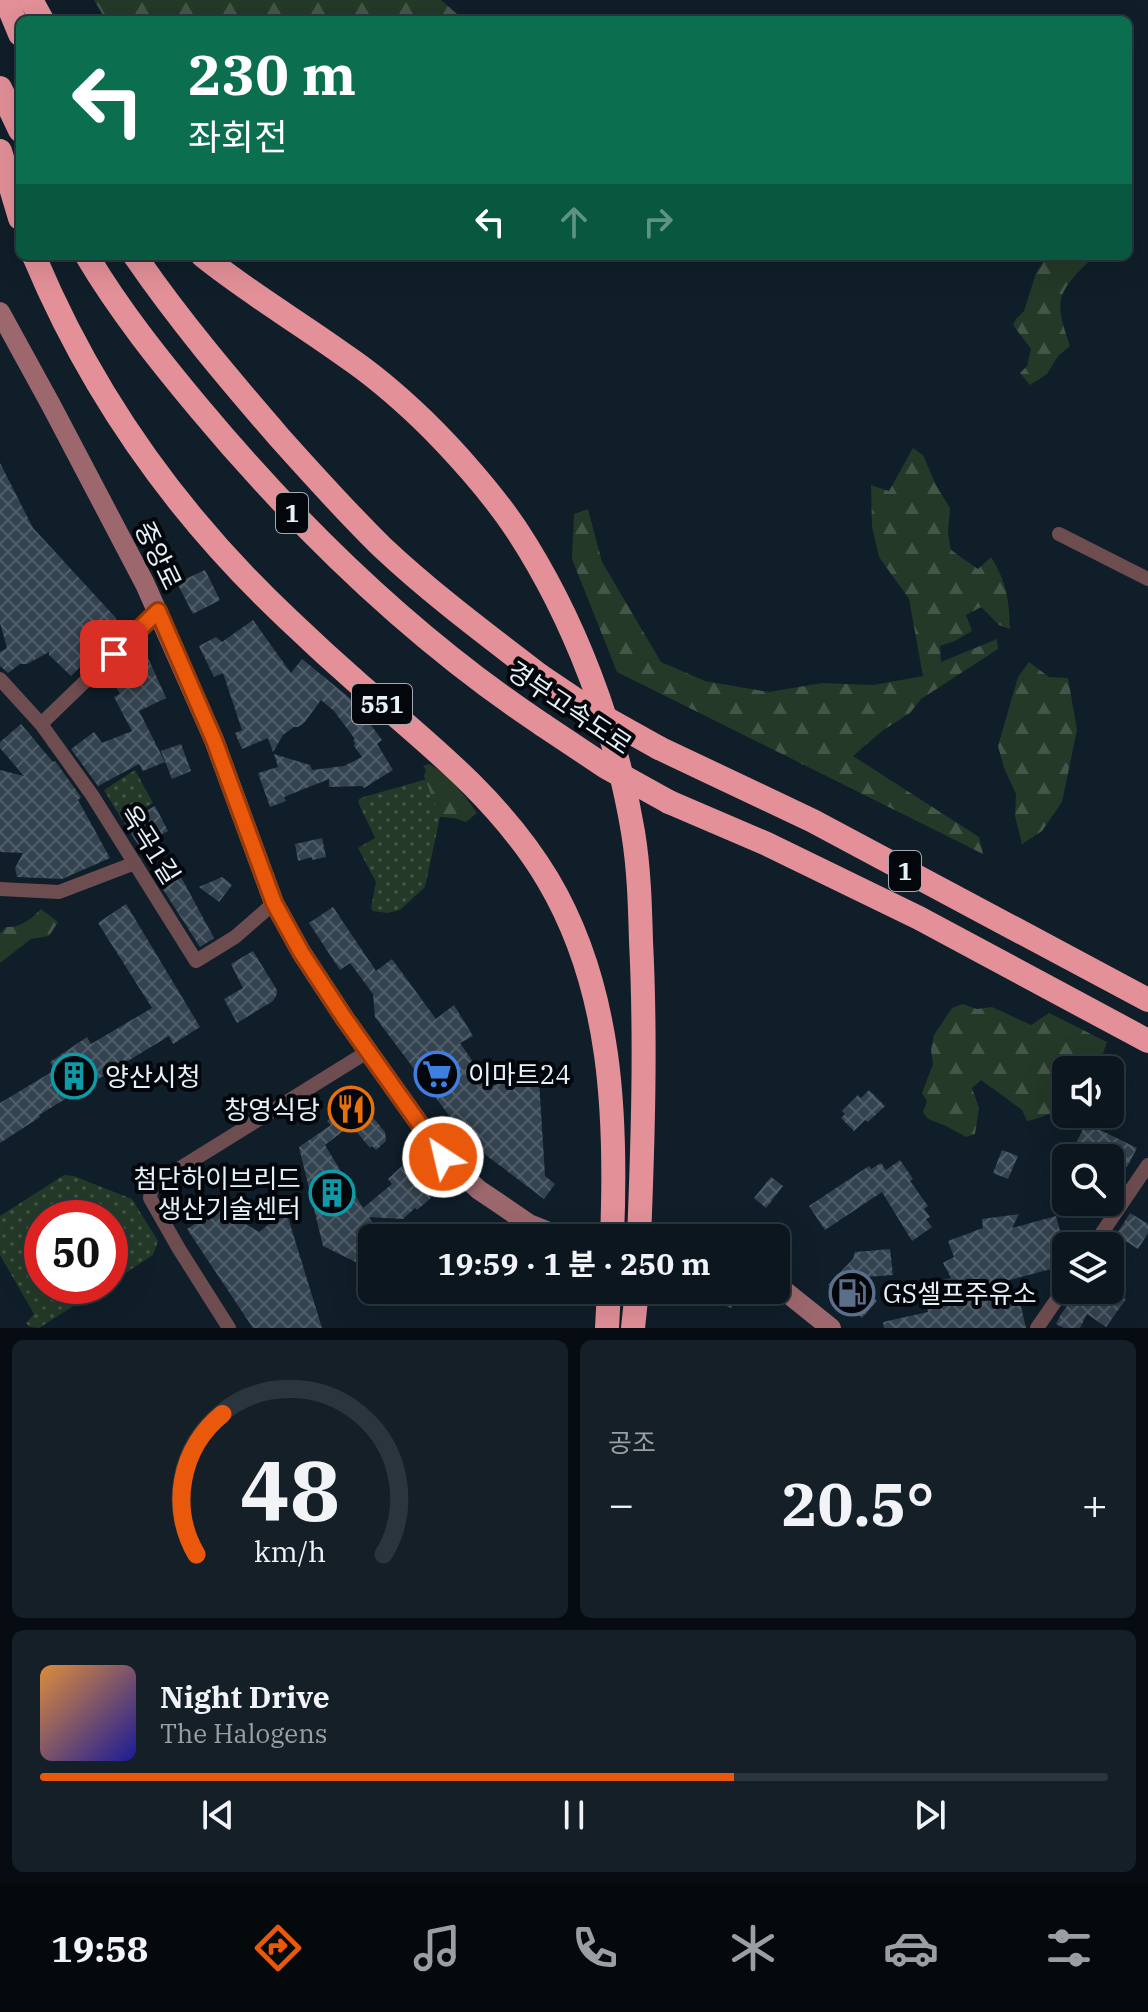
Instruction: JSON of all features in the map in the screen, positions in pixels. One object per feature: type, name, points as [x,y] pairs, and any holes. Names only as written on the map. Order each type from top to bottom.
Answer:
[{"type":"highway","points":[[6,0],[16,24]]},
{"type":"highway","points":[[0,88],[16,122]]},
{"type":"highway","points":[[0,151],[16,205]]},
{"type":"highway","name":"551","points":[[36,260],[85,362],[140,450],[176,499],[224,555],[288,620],[433,746],[488,801],[524,843],[549,881],[574,931],[589,972],[600,1018],[612,1113],[613,1224]]},
{"type":"highway","name":"경부고속도로","points":[[90,260],[168,370],[271,492],[324,547],[385,603],[501,697],[606,767],[669,802],[767,844],[919,918],[1148,1041]]},
{"type":"highway","name":"경부고속도로","points":[[138,260],[219,369],[329,493],[446,602],[539,675],[591,710],[659,748],[813,821],[1148,1000]]},
{"type":"highway","points":[[209,260],[351,359],[422,419],[479,481],[515,527],[561,610],[609,726],[634,835],[644,993],[639,1224]]},
{"type":"highway","points":[[607,1328],[608,1304]]},
{"type":"highway","points":[[633,1328],[636,1304]]},
{"type":"main road","name":"중앙로","points":[[0,312],[110,514],[158,611],[214,740],[274,903],[301,952],[367,1052],[443,1157],[479,1190],[529,1224]]},
{"type":"main road","points":[[790,1295],[831,1328]]},
{"type":"street","points":[[1059,534],[1148,579]]},
{"type":"street","points":[[41,724],[158,611]]},
{"type":"street","name":"옥곡1길","points":[[0,679],[41,724],[92,795],[196,961],[235,937],[274,903]]},
{"type":"street","points":[[0,889],[59,892],[135,863]]},
{"type":"street","points":[[229,1328],[157,1211],[150,1198],[151,1191],[156,1183],[367,1052]]},
{"type":"street","points":[[1103,1232],[1148,1165]]},
{"type":"street","points":[[1037,1328],[1054,1304]]},
{"type":"green space","points":[[94,0],[441,0],[459,16],[104,16]]},
{"type":"green space","points":[[1090,260],[1073,278],[1062,296],[1061,316],[1070,346],[1058,356],[1047,374],[1030,385],[1020,373],[1027,366],[1031,349],[1013,325],[1024,311],[1036,273],[1043,262]]},
{"type":"green space","points":[[913,448],[923,455],[950,508],[948,533],[951,550],[978,569],[991,557],[1001,575],[1010,629],[999,625],[981,607],[966,615],[972,631],[940,646],[941,662],[997,639],[998,649],[921,699],[910,713],[882,731],[853,756],[979,837],[983,854],[617,672],[572,559],[574,514],[588,509],[602,562],[661,662],[705,681],[769,692],[822,683],[873,685],[923,676],[909,599],[879,557],[872,527],[871,485],[889,491]]},
{"type":"green space","points":[[1029,662],[1049,677],[1068,678],[1077,730],[1062,802],[1042,831],[1022,844],[1015,816],[1016,794],[998,746],[1018,677]]},
{"type":"green space","points":[[429,764],[450,779],[477,813],[466,822],[440,817],[424,776],[426,770],[423,766]]},
{"type":"green space","points":[[135,770],[153,803],[122,820],[104,790]]},
{"type":"green space","points":[[427,779],[440,817],[425,887],[400,910],[387,913],[373,911],[376,882],[358,848],[375,838],[358,802],[360,798]]},
{"type":"green space","points":[[41,909],[58,922],[49,936],[31,939],[0,963],[0,933],[6,927],[25,922]]},
{"type":"green space","points":[[963,1004],[977,1009],[992,1007],[1031,1025],[1049,1013],[1107,1042],[1102,1056],[1052,1056],[1052,1113],[1027,1121],[1022,1110],[981,1080],[972,1088],[979,1108],[975,1134],[966,1137],[928,1119],[923,1112],[927,1101],[922,1093],[933,1064],[931,1050],[934,1035],[952,1008]]},
{"type":"green space","points":[[64,1175],[132,1199],[158,1241],[153,1255],[128,1271],[128,1200],[25,1200]]},
{"type":"green space","points":[[24,1201],[24,1297],[0,1255],[0,1216]]},
{"type":"green space","points":[[28,1304],[77,1304],[39,1328],[26,1323],[34,1314]]},
{"type":"building","points":[[0,463],[33,528],[116,618],[116,638],[71,676],[49,652],[27,664],[20,664],[8,673],[0,666],[0,652],[7,648],[0,623]]},
{"type":"building","points":[[205,570],[220,600],[193,614],[177,583]]},
{"type":"building","points":[[253,620],[291,673],[302,659],[352,700],[382,740],[377,744],[393,770],[364,788],[329,787],[329,779],[284,797],[286,801],[270,807],[258,773],[278,767],[274,754],[310,765],[312,770],[344,766],[362,757],[354,746],[355,739],[334,711],[321,700],[304,723],[283,735],[273,752],[268,738],[242,749],[235,733],[242,730],[223,673],[214,677],[199,646],[216,637],[222,642]]},
{"type":"building","points":[[134,648],[145,651],[166,698],[139,711],[165,762],[143,771],[139,764],[98,786],[71,749],[94,732],[102,743],[132,731],[114,697],[120,694],[108,673]]},
{"type":"building","points":[[21,724],[55,761],[81,797],[78,800],[110,858],[62,879],[17,877],[15,868],[23,853],[0,852],[0,770],[24,776],[0,748],[0,742]]},
{"type":"building","points":[[181,744],[191,771],[172,779],[161,751]]},
{"type":"building","points":[[155,806],[168,831],[139,846],[124,823]]},
{"type":"building","points":[[322,838],[326,857],[298,861],[295,844]]},
{"type":"building","points":[[175,866],[214,938],[200,947],[155,877]]},
{"type":"building","points":[[222,877],[232,885],[219,902],[199,887]]},
{"type":"building","points":[[126,904],[200,1027],[173,1044],[169,1036],[39,1115],[0,1143],[0,1103],[55,1070],[50,1062],[87,1037],[91,1044],[152,1008],[98,923]]},
{"type":"building","points":[[333,907],[376,971],[392,959],[436,1019],[454,1005],[473,1036],[460,1043],[491,1088],[507,1076],[517,1074],[522,1078],[539,1080],[545,1176],[555,1184],[544,1199],[470,1143],[465,1144],[447,1121],[451,1118],[375,1017],[373,994],[350,963],[340,970],[309,923]]},
{"type":"building","points":[[253,951],[277,994],[273,1001],[237,1023],[224,999],[243,988],[231,964]]},
{"type":"building","points":[[869,1090],[885,1106],[854,1131],[841,1118],[845,1114],[842,1111],[858,1095],[861,1098]]},
{"type":"building","points":[[349,1102],[358,1113],[364,1107],[385,1132],[386,1141],[376,1150],[372,1146],[370,1148],[351,1125],[325,1145],[363,1208],[392,1184],[388,1179],[402,1166],[431,1198],[403,1219],[369,1217],[373,1224],[358,1224],[358,1263],[323,1246],[299,1147],[331,1125],[327,1121]]},
{"type":"building","points":[[1084,1128],[1096,1128],[1137,1148],[1127,1167],[1124,1165],[1124,1144],[1083,1144],[1077,1141]]},
{"type":"building","points":[[1002,1150],[1018,1156],[1008,1179],[993,1173]]},
{"type":"building","points":[[900,1160],[928,1206],[924,1209],[932,1227],[912,1241],[882,1192],[825,1230],[809,1206],[869,1166],[871,1169],[881,1163],[886,1170]]},
{"type":"building","points":[[771,1177],[783,1186],[766,1208],[754,1198]]},
{"type":"building","points":[[219,1208],[259,1232],[286,1211],[322,1328],[253,1328],[187,1229]]},
{"type":"building","points":[[1130,1213],[1148,1224],[1148,1233],[1138,1249],[1124,1240],[1124,1232],[1118,1232]]},
{"type":"building","points":[[1019,1214],[1012,1228],[1056,1216],[1060,1232],[1052,1232],[1052,1269],[980,1288],[1017,1290],[1026,1328],[884,1328],[883,1322],[928,1312],[922,1285],[951,1278],[943,1263],[954,1257],[948,1241],[983,1228],[982,1219]]},
{"type":"building","points":[[890,1249],[893,1275],[853,1278],[877,1301],[862,1318],[828,1285],[853,1259],[855,1252]]},
{"type":"building","points":[[1068,1304],[1122,1304],[1106,1327],[1087,1314],[1080,1328],[1064,1328],[1056,1324]]},
{"type":"place","name":"이마트24","points":[[437,1074]]},
{"type":"place","name":"양산시청","points":[[74,1076]]},
{"type":"place","name":"창영식당","points":[[351,1109]]},
{"type":"place","name":"첨단하이브리드 생산기술센터","points":[[332,1193]]},
{"type":"place","name":"GS셀프주유소","points":[[852,1293]]},
{"type":"route","points":[[114,654],[158,611],[214,740],[274,903],[301,952],[345,1019],[443,1157]]}]
